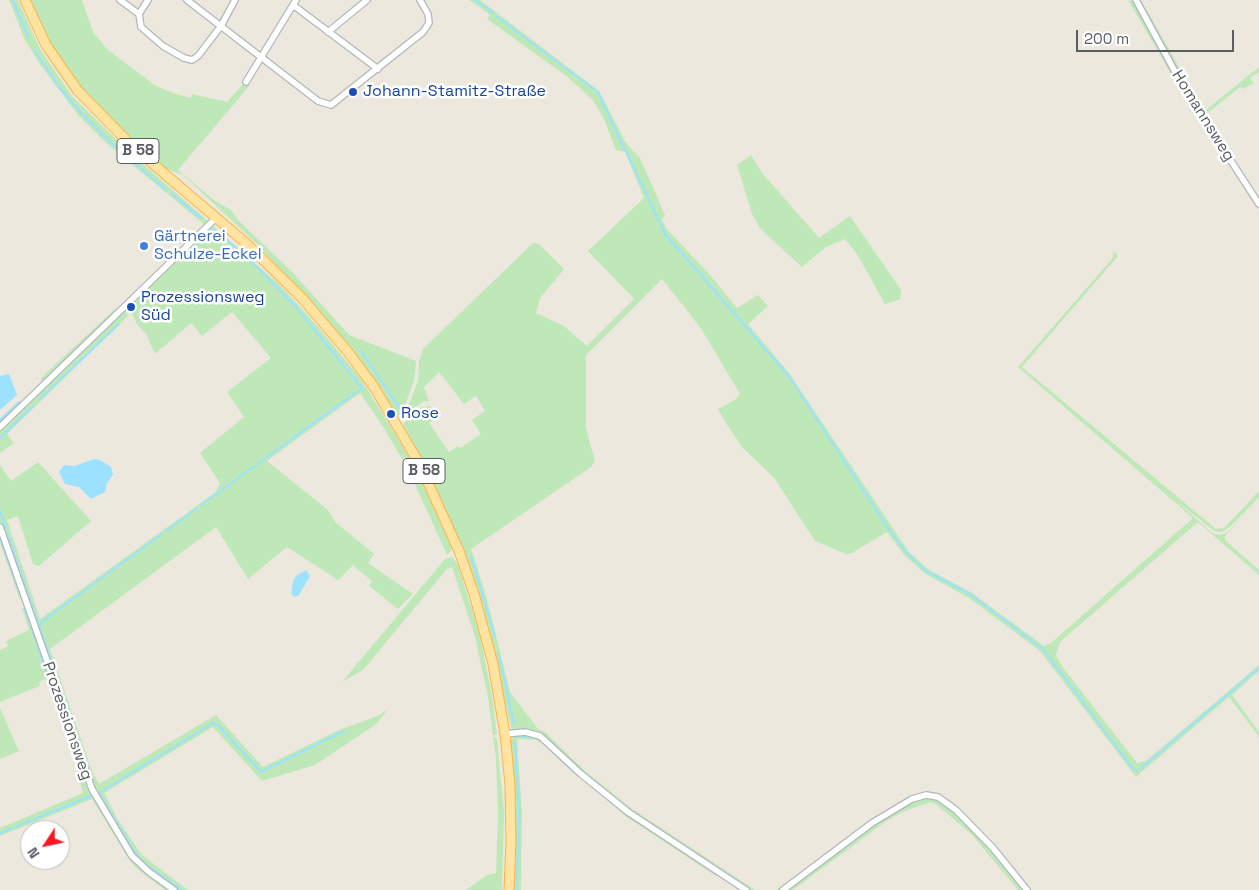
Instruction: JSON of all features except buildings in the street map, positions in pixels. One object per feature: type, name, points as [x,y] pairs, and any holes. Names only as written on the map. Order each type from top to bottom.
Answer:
[{"type":"main road","name":"B 58","points":[[26,0],[46,45],[78,91],[132,146],[216,218],[286,282],[342,345],[383,400],[420,463],[451,529],[474,594],[493,664],[505,734],[511,811],[508,890]]},
{"type":"street","points":[[120,0],[139,14]]},
{"type":"street","points":[[148,0],[139,14],[141,27],[163,46],[184,58],[192,60],[198,56],[221,26],[235,0]]},
{"type":"street","points":[[187,0],[325,105],[337,102],[423,32],[429,23],[428,14],[420,0]]},
{"type":"street","points":[[328,32],[367,0]]},
{"type":"street","name":"Homannsweg","points":[[1136,0],[1185,90],[1259,204]]},
{"type":"street","points":[[246,82],[295,3],[328,32],[378,69]]},
{"type":"street","points":[[0,427],[216,218]]},
{"type":"street","name":"Prozessionsweg","points":[[0,527],[92,789],[132,856],[149,872],[174,890]]},
{"type":"street","points":[[505,734],[526,732],[540,736],[581,774],[628,812],[746,890]]},
{"type":"street","points":[[783,890],[872,823],[912,799],[926,795],[938,797],[956,810],[993,848],[1027,890]]},
{"type":"green space","points":[[9,0],[18,0],[40,49],[72,96],[127,150],[208,221],[205,225],[105,142],[78,115],[39,63],[24,38]]},
{"type":"green space","points":[[28,0],[82,0],[93,32],[108,50],[156,86],[170,92],[191,98],[192,94],[227,102],[242,85],[250,85],[178,170],[215,201],[231,210],[237,219],[293,273],[349,335],[416,361],[414,381],[401,416],[397,415],[343,339],[256,243],[183,175],[164,168],[134,143],[80,89],[48,44]]},
{"type":"green space","points":[[469,0],[480,0],[599,91],[626,143],[640,158],[665,216],[662,219],[666,228],[710,275],[737,308],[758,295],[768,306],[748,324],[789,373],[909,552],[928,569],[972,593],[1044,646],[1051,643],[1193,518],[1018,367],[1112,259],[1114,252],[1118,256],[1022,367],[1216,529],[1224,528],[1259,491],[1259,497],[1230,527],[1222,532],[1214,531],[1174,499],[1212,533],[1219,535],[1227,533],[1259,499],[1225,536],[1225,540],[1259,570],[1259,575],[1198,522],[1060,642],[1056,655],[1064,669],[1137,763],[1146,761],[1259,665],[1259,671],[1232,695],[1259,732],[1259,737],[1229,697],[1136,777],[1040,651],[969,598],[924,573],[904,555],[887,532],[852,553],[846,554],[815,541],[775,479],[742,447],[726,423],[718,409],[735,400],[740,394],[700,327],[662,279],[586,355],[586,428],[595,461],[591,467],[471,549],[486,595],[510,692],[538,729],[545,732],[585,771],[631,808],[755,890],[750,890],[629,811],[583,773],[542,735],[534,730],[512,731],[489,634],[464,551],[423,461],[403,424],[421,407],[430,406],[434,420],[429,423],[449,452],[458,446],[460,448],[481,434],[472,420],[485,411],[476,396],[464,404],[439,372],[424,387],[429,401],[424,401],[405,415],[418,381],[419,361],[423,349],[533,243],[539,244],[564,269],[540,298],[536,313],[564,326],[587,346],[634,299],[588,251],[644,198],[625,152],[616,150],[604,119],[592,99],[565,75],[487,19],[490,15]]},
{"type":"green space","points":[[1128,0],[1135,2],[1207,129],[1206,134]]},
{"type":"green space","points":[[1137,0],[1141,0],[1203,109],[1207,109],[1259,67],[1259,72],[1250,78],[1254,83],[1243,89],[1240,87],[1203,117]]},
{"type":"green space","points":[[751,155],[763,174],[819,238],[850,216],[901,290],[900,299],[885,304],[857,254],[845,239],[826,247],[802,267],[769,237],[760,228],[752,214],[737,165]]},
{"type":"green space","points":[[213,226],[281,286],[320,329],[361,379],[414,465],[451,546],[451,551],[447,555],[408,469],[382,425],[360,393],[267,461],[328,510],[335,522],[374,554],[368,563],[413,594],[398,609],[369,586],[372,581],[353,565],[338,580],[287,547],[248,579],[216,527],[50,649],[92,771],[99,784],[216,715],[263,767],[341,729],[378,716],[389,708],[375,725],[315,765],[262,781],[213,727],[104,793],[118,820],[142,855],[188,890],[176,890],[149,871],[133,855],[93,787],[0,522],[0,465],[11,481],[38,462],[91,521],[39,566],[33,564],[18,516],[7,520],[40,619],[216,492],[220,483],[200,453],[244,417],[227,392],[271,358],[232,312],[202,336],[191,323],[155,354],[146,334],[137,324],[129,307]]},
{"type":"green space","points":[[115,309],[118,312],[42,384],[41,378]]},
{"type":"green space","points":[[124,311],[129,315],[7,434],[14,443],[0,453],[0,430]]},
{"type":"green space","points":[[0,532],[22,596],[20,600],[0,543]]},
{"type":"green space","points":[[452,557],[458,565],[480,636],[492,696],[497,734],[493,736],[488,697],[475,637],[452,567],[447,569],[363,670],[342,682],[445,559]]},
{"type":"green space","points":[[25,607],[50,680],[47,683],[46,679],[39,682],[40,686],[0,702],[0,650],[8,646],[6,641],[29,630],[22,608]]},
{"type":"green space","points":[[50,686],[54,687],[89,787],[122,845],[172,890],[165,890],[137,869],[128,858],[92,799],[40,820],[20,820],[20,828],[0,836],[0,828],[83,793],[67,733]]},
{"type":"green space","points":[[0,708],[19,751],[0,759]]},
{"type":"green space","points":[[525,734],[539,737],[580,775],[718,873],[716,876],[625,816],[543,744],[535,740],[520,739],[517,740],[522,811],[521,890],[513,890],[515,842],[510,741],[514,737]]},
{"type":"green space","points":[[493,736],[497,739],[504,812],[502,890],[466,890],[487,875],[496,873],[498,813],[496,759]]},
{"type":"green space","points":[[926,792],[940,794],[958,808],[994,844],[1031,890],[957,809],[926,794],[871,822],[780,890],[776,890],[883,812],[910,796]]},
{"type":"green space","points":[[927,797],[937,799],[954,811],[991,848],[1025,890],[1018,890],[972,835],[936,804],[931,802],[907,810],[888,820],[793,890],[785,890],[873,825],[912,801]]},
{"type":"water","points":[[9,374],[17,395],[0,410],[0,376]]},
{"type":"water","points":[[94,459],[100,460],[111,467],[113,475],[107,483],[105,492],[91,499],[79,487],[65,484],[59,472],[64,465],[75,466]]},
{"type":"water","points":[[306,570],[310,576],[299,595],[295,597],[291,594],[293,581],[296,576]]},
{"type":"waterway","points":[[13,0],[28,37]]},
{"type":"waterway","points":[[475,0],[493,13]]},
{"type":"waterway","points":[[496,16],[598,92],[625,150]]},
{"type":"waterway","points":[[34,50],[59,87],[81,113],[107,139],[165,189]]},
{"type":"waterway","points":[[627,153],[665,234],[788,375],[890,531],[908,554],[926,571],[970,594],[1043,649],[1132,768],[1137,771]]},
{"type":"waterway","points":[[172,194],[201,218]]},
{"type":"waterway","points":[[201,505],[362,388],[295,306],[258,268],[216,230],[211,231],[203,239]]},
{"type":"waterway","points":[[40,399],[119,324]]},
{"type":"waterway","points":[[361,351],[401,410]]},
{"type":"waterway","points":[[0,420],[19,402]]},
{"type":"waterway","points":[[0,438],[34,405]]},
{"type":"waterway","points":[[166,531],[197,508]]},
{"type":"waterway","points":[[0,511],[6,528]]},
{"type":"waterway","points":[[7,533],[38,623]]},
{"type":"waterway","points":[[40,628],[41,622],[162,534]]},
{"type":"waterway","points":[[0,538],[20,594]]},
{"type":"waterway","points":[[471,556],[495,637]]},
{"type":"waterway","points":[[25,609],[32,629]]},
{"type":"waterway","points":[[33,633],[48,677]]},
{"type":"waterway","points":[[42,634],[93,782]]},
{"type":"waterway","points":[[499,655],[514,724]]},
{"type":"waterway","points":[[1140,769],[1259,668]]},
{"type":"waterway","points":[[99,793],[213,723],[218,725],[261,772],[344,731]]},
{"type":"waterway","points":[[519,736],[531,737]]},
{"type":"waterway","points":[[515,743],[519,811],[517,890]]},
{"type":"waterway","points":[[560,759],[571,769]]},
{"type":"waterway","points":[[590,785],[625,813]]},
{"type":"waterway","points":[[0,833],[91,796]]},
{"type":"waterway","points":[[101,796],[135,853],[144,863],[182,890]]},
{"type":"place","name":"Johann-Stamitz-Straße","points":[[353,92]]},
{"type":"place","name":"Gärtnerei Schulze-Eckel","points":[[144,246]]},
{"type":"place","name":"Prozessionsweg Süd","points":[[131,307]]},
{"type":"place","name":"Rose","points":[[391,414]]}]
